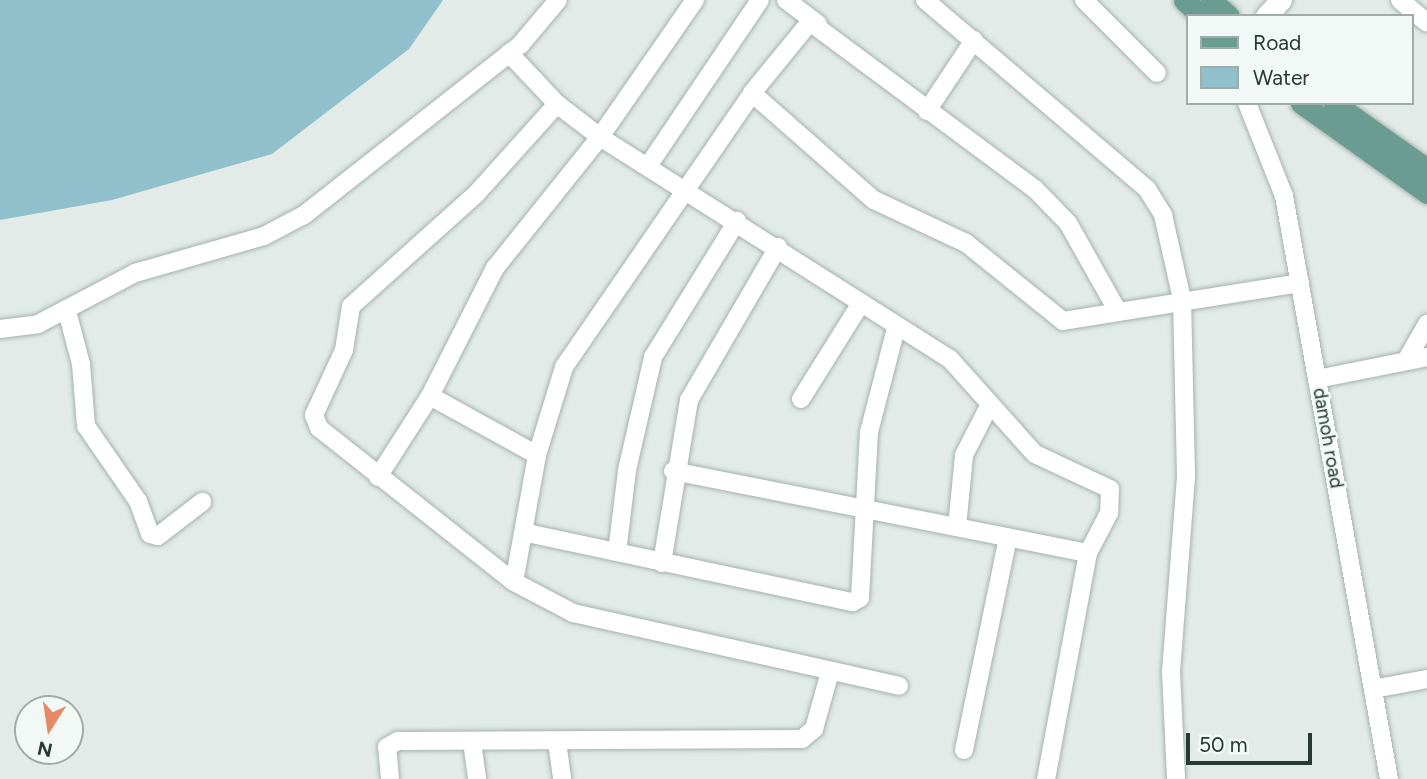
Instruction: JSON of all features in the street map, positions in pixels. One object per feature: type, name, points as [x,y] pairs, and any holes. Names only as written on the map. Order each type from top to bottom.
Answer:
[{"type":"main road","points":[[1184,0],[1215,10]]},
{"type":"main road","points":[[1304,105],[1427,193]]},
{"type":"main road","points":[[1337,105],[1427,169]]},
{"type":"street","points":[[0,329],[38,324],[135,273],[264,236],[304,215],[509,53],[558,0]]},
{"type":"street","points":[[378,477],[430,396],[495,268],[600,137],[695,0]]},
{"type":"street","points":[[648,166],[760,0]]},
{"type":"street","points":[[786,0],[927,111],[1035,189],[1068,223],[1117,310]]},
{"type":"street","points":[[925,0],[1147,189],[1163,215],[1182,299],[1186,477],[1171,672],[1176,779]]},
{"type":"street","points":[[1084,0],[1157,73]]},
{"type":"street","points":[[1268,14],[1281,0]]},
{"type":"street","points":[[1400,0],[1427,23]]},
{"type":"street","points":[[514,582],[527,533],[537,455],[564,367],[752,93],[803,26],[818,24]]},
{"type":"street","points":[[927,111],[974,40]]},
{"type":"street","points":[[509,53],[557,104],[600,137],[778,247],[896,328],[950,359],[988,408],[1035,454],[1110,489],[1109,513],[1088,553],[1046,779]]},
{"type":"street","points":[[752,93],[874,200],[966,243],[1049,315],[1079,321],[1117,310],[1300,283]]},
{"type":"street","points":[[557,104],[476,194],[351,306],[344,349],[314,415],[319,428],[514,582],[607,625],[899,686]]},
{"type":"street","name":"damoh road","points":[[1248,105],[1284,196],[1389,779]]},
{"type":"street","points":[[617,552],[626,470],[653,358],[737,221]]},
{"type":"street","points":[[662,563],[673,471],[689,400],[708,358],[778,247]]},
{"type":"street","points":[[801,399],[860,303]]},
{"type":"street","points":[[67,311],[81,365],[86,426],[131,490],[150,534],[158,536],[202,502]]},
{"type":"street","points":[[1406,361],[1427,324]]},
{"type":"street","points":[[527,533],[853,602],[863,591],[863,513],[869,432],[896,328]]},
{"type":"street","points":[[1317,379],[1427,357]]},
{"type":"street","points":[[430,396],[537,455]]},
{"type":"street","points":[[957,527],[964,455],[988,408]]},
{"type":"street","points":[[673,471],[863,513],[957,527],[1088,553]]},
{"type":"street","points":[[964,750],[1008,537]]},
{"type":"street","points":[[390,779],[385,755],[391,742],[802,739],[814,729],[830,672]]},
{"type":"street","points":[[1373,689],[1427,680]]},
{"type":"street","points":[[472,742],[477,779]]},
{"type":"street","points":[[556,742],[562,779]]},
{"type":"water","points":[[0,0],[443,0],[409,49],[272,154],[112,200],[0,220]]}]
